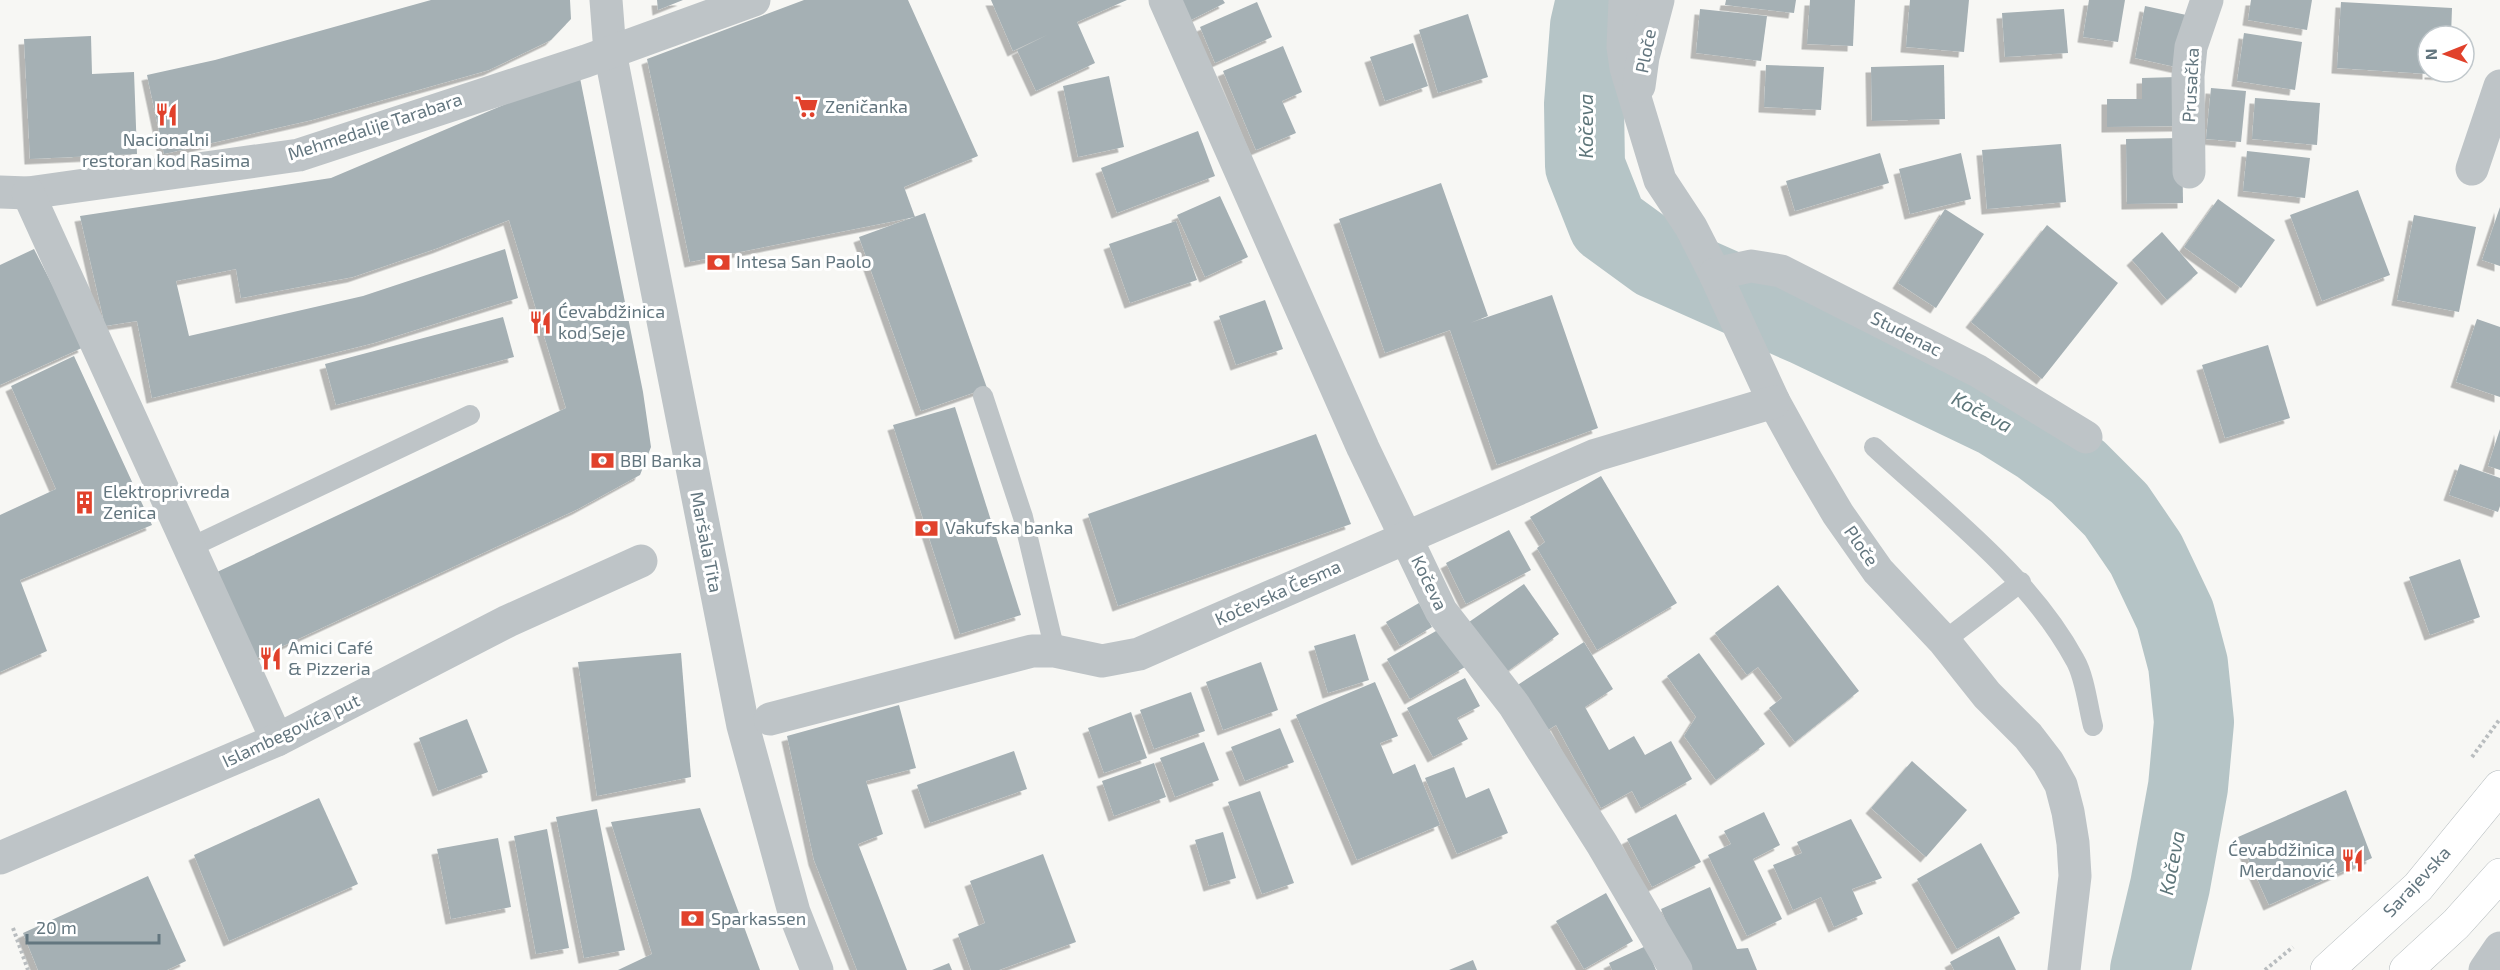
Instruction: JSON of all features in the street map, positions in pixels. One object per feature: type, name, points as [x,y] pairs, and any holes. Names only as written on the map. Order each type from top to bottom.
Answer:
[{"type":"main road","name":"Sarajevska","points":[[2327,970],[2418,886],[2500,788]]},
{"type":"main road","points":[[2406,970],[2456,924],[2500,875]]},
{"type":"street","name":"Maršala Tita","points":[[606,0],[623,47],[744,726],[794,912],[817,970]]},
{"type":"street","name":"Mehmedalije Tarabara","points":[[14,193],[299,155],[623,47],[754,0]]},
{"type":"street","name":"Kočeva","points":[[1165,0],[1354,428],[1442,611],[1514,705],[1602,844],[1676,970]]},
{"type":"street","name":"Ploče","points":[[1625,0],[1623,47],[1626,68],[1660,180],[1716,274],[1774,402],[1838,514],[1878,571],[1944,641],[1987,695],[2028,736],[2061,784],[2070,822],[2074,876],[2064,970]]},
{"type":"street","name":"Ploče","points":[[1636,103],[1643,57],[1658,0]]},
{"type":"street","name":"Prusačka","points":[[2189,172],[2188,76],[2191,47],[2207,0]]},
{"type":"street","points":[[2472,169],[2500,86]]},
{"type":"street","points":[[14,193],[189,548],[277,741]]},
{"type":"street","name":"Studenac","points":[[1716,274],[1751,266],[1781,271],[1978,371],[2086,437]]},
{"type":"street","name":"Kočevska Česma","points":[[770,719],[1032,651],[1055,651],[1102,661],[1139,654],[1596,455],[1774,402]]},
{"type":"street","name":"Islambegovića put","points":[[0,858],[277,741],[508,621],[640,561]]},
{"type":"street","points":[[2486,970],[2500,948]]},
{"type":"lane","points":[[983,396],[1023,517],[1055,651]]},
{"type":"lane","points":[[189,548],[470,415]]},
{"type":"lane","points":[[1874,447],[2021,582],[2047,614],[2077,662],[2093,726]]},
{"type":"lane","points":[[1944,641],[2021,582]]},
{"type":"path","points":[[2468,761],[2500,719]]},
{"type":"path","points":[[13,928],[28,970]]},
{"type":"path","points":[[2265,970],[2300,941]]},
{"type":"building","points":[[431,0],[570,0],[571,19],[551,40],[489,70],[312,120],[164,154],[147,75],[215,60]]},
{"type":"building","points":[[657,0],[683,0],[658,10]]},
{"type":"building","name":"Zeničanka","points":[[804,0],[908,0],[978,156],[904,187],[915,217],[690,262],[647,59]]},
{"type":"building","points":[[991,0],[1127,0],[1077,22],[1095,63],[1036,91],[1017,50],[1047,35],[1013,51]]},
{"type":"building","points":[[1174,0],[1223,0],[1225,3],[1185,23]]},
{"type":"building","points":[[1726,0],[1796,0],[1794,13],[1725,5]]},
{"type":"building","points":[[1810,0],[1855,0],[1853,46],[1807,44]]},
{"type":"building","points":[[1910,0],[1969,0],[1964,52],[1906,47]]},
{"type":"building","points":[[2089,0],[2125,0],[2118,42],[2083,37]]},
{"type":"building","points":[[2251,0],[2312,0],[2307,30],[2248,20]]},
{"type":"building","points":[[1257,2],[1272,37],[1215,63],[1200,27]]},
{"type":"building","points":[[2341,2],[2452,8],[2451,24],[2416,24],[2416,73],[2337,68]]},
{"type":"building","points":[[2145,6],[2191,16],[2180,68],[2135,58]]},
{"type":"building","points":[[1700,9],[1767,16],[1761,61],[1696,53]]},
{"type":"building","points":[[2064,9],[2068,53],[2005,57],[2002,13]]},
{"type":"building","points":[[1468,14],[1488,77],[1438,93],[1419,30]]},
{"type":"building","points":[[2244,33],[2302,42],[2295,90],[2237,81]]},
{"type":"building","points":[[91,36],[92,74],[134,72],[137,154],[30,159],[24,39]]},
{"type":"building","points":[[1413,43],[1428,86],[1385,101],[1370,57]]},
{"type":"building","points":[[1283,46],[1302,92],[1282,101],[1296,133],[1256,150],[1223,71]]},
{"type":"building","points":[[1766,65],[1824,67],[1821,110],[1764,107]]},
{"type":"building","points":[[1944,65],[1945,119],[1872,121],[1871,67]]},
{"type":"building","points":[[579,73],[643,392],[651,447],[640,475],[578,509],[251,661],[217,572],[566,408],[509,220],[438,248],[353,277],[241,298],[236,269],[176,281],[189,336],[363,296],[505,249],[518,298],[374,343],[152,398],[137,321],[105,326],[80,216],[331,178]]},
{"type":"building","points":[[1109,76],[1124,147],[1078,157],[1063,86]]},
{"type":"building","points":[[2177,77],[2178,126],[2107,127],[2107,99],[2142,99],[2142,78]]},
{"type":"building","points":[[2211,88],[2246,91],[2241,142],[2206,139]]},
{"type":"building","points":[[2255,98],[2320,103],[2317,145],[2252,139]]},
{"type":"building","points":[[1198,131],[1215,176],[1117,213],[1101,168]]},
{"type":"building","points":[[2182,138],[2183,203],[2127,204],[2126,139]]},
{"type":"building","points":[[2061,144],[2066,202],[1987,209],[1982,150]]},
{"type":"building","points":[[2247,151],[2310,158],[2305,198],[2243,191]]},
{"type":"building","points":[[1880,153],[1889,183],[1795,211],[1786,181]]},
{"type":"building","points":[[1961,153],[1971,199],[1910,214],[1899,169]]},
{"type":"building","points":[[1441,183],[1488,316],[1470,323],[1552,295],[1598,428],[1497,465],[1450,330],[1385,353],[1339,219]]},
{"type":"building","points":[[2358,190],[2390,275],[2322,301],[2290,215]]},
{"type":"building","points":[[1220,196],[1248,257],[1205,277],[1177,215]]},
{"type":"building","points":[[2218,199],[2275,240],[2241,288],[2184,247]]},
{"type":"building","points":[[2500,207],[2500,266],[2482,260]]},
{"type":"building","points":[[1945,209],[1984,234],[1936,308],[1898,283]]},
{"type":"building","points":[[925,213],[987,388],[921,411],[859,237]]},
{"type":"building","points":[[2414,215],[2476,227],[2459,312],[2397,300]]},
{"type":"building","points":[[1176,221],[1197,280],[1130,303],[1109,244]]},
{"type":"building","points":[[2047,225],[2118,283],[2042,379],[1971,322]]},
{"type":"building","points":[[2162,232],[2198,273],[2167,300],[2132,260]]},
{"type":"building","points":[[34,249],[84,347],[0,385],[0,265]]},
{"type":"building","points":[[1265,300],[1283,349],[1236,365],[1219,316]]},
{"type":"building","points":[[503,317],[514,357],[336,405],[325,364]]},
{"type":"building","points":[[2477,319],[2500,327],[2500,397],[2456,382]]},
{"type":"building","points":[[2268,345],[2290,418],[2225,438],[2202,365]]},
{"type":"building","name":"Elektroprivreda Zenica","points":[[74,356],[152,525],[20,580],[47,651],[0,672],[0,515],[56,489],[11,386]]},
{"type":"building","points":[[955,407],[1021,615],[960,634],[893,425]]},
{"type":"building","points":[[2500,429],[2500,470],[2488,466]]},
{"type":"building","points":[[1316,434],[1351,524],[1118,606],[1088,514]]},
{"type":"building","points":[[2460,464],[2500,478],[2498,512],[2449,495]]},
{"type":"building","points":[[1601,476],[1677,603],[1597,650],[1537,548],[1545,542],[1530,517]]},
{"type":"building","points":[[1509,530],[1531,570],[1466,604],[1446,563]]},
{"type":"building","points":[[2460,559],[2480,617],[2430,635],[2409,577]]},
{"type":"building","points":[[1524,584],[1559,634],[1505,673],[1469,622]]},
{"type":"building","points":[[1778,585],[1859,691],[1795,742],[1769,708],[1782,698],[1758,667],[1747,675],[1715,633]]},
{"type":"building","points":[[1419,603],[1432,627],[1400,646],[1386,622]]},
{"type":"building","points":[[1443,627],[1465,667],[1410,699],[1387,659]]},
{"type":"building","points":[[1355,634],[1369,680],[1328,693],[1314,646]]},
{"type":"building","points":[[1584,642],[1613,689],[1585,707],[1609,750],[1634,736],[1645,755],[1671,741],[1692,779],[1641,808],[1632,791],[1601,808],[1556,725],[1545,732],[1516,686]]},
{"type":"building","points":[[681,653],[691,777],[597,796],[578,662]]},
{"type":"building","points":[[1699,653],[1765,744],[1716,780],[1684,736],[1696,717],[1667,676]]},
{"type":"building","points":[[1261,662],[1278,710],[1223,730],[1206,682]]},
{"type":"building","points":[[1465,678],[1480,706],[1457,718],[1468,739],[1433,757],[1407,708]]},
{"type":"building","points":[[1375,682],[1398,736],[1380,743],[1393,774],[1415,764],[1440,825],[1357,860],[1296,715]]},
{"type":"building","points":[[1191,692],[1205,731],[1154,749],[1140,710]]},
{"type":"building","points":[[899,705],[916,768],[866,781],[883,834],[858,844],[907,970],[857,970],[814,860],[787,736]]},
{"type":"building","points":[[1131,712],[1147,758],[1104,773],[1088,728]]},
{"type":"building","points":[[467,719],[488,772],[438,791],[419,738]]},
{"type":"building","points":[[1280,728],[1294,762],[1245,781],[1231,747]]},
{"type":"building","points":[[1204,742],[1219,780],[1175,797],[1160,758]]},
{"type":"building","points":[[1014,751],[1027,789],[930,823],[917,785]]},
{"type":"building","points":[[1912,761],[1967,810],[1926,857],[1871,808]]},
{"type":"building","points":[[1154,763],[1166,797],[1114,816],[1102,781]]},
{"type":"building","points":[[1454,767],[1466,798],[1489,788],[1508,833],[1457,854],[1425,778]]},
{"type":"building","points":[[2346,790],[2372,858],[2269,905],[2238,837]]},
{"type":"building","points":[[1260,791],[1294,883],[1262,894],[1228,802]]},
{"type":"building","points":[[319,798],[358,884],[229,941],[194,855]]},
{"type":"building","points":[[700,808],[760,970],[618,970],[652,954],[611,822]]},
{"type":"building","points":[[597,809],[625,950],[584,958],[556,817]]},
{"type":"building","points":[[1764,812],[1780,845],[1753,859],[1782,919],[1747,936],[1708,855],[1731,844],[1724,831]]},
{"type":"building","points":[[1676,814],[1701,862],[1652,887],[1627,839]]},
{"type":"building","points":[[1851,819],[1882,878],[1852,889],[1863,914],[1834,927],[1821,897],[1793,910],[1773,865],[1802,853],[1797,842]]},
{"type":"building","points":[[547,829],[569,948],[536,954],[514,836]]},
{"type":"building","points":[[1223,832],[1236,878],[1209,886],[1195,840]]},
{"type":"building","points":[[498,838],[511,907],[451,919],[437,849]]},
{"type":"building","points":[[1981,843],[2020,913],[1957,949],[1917,879]]},
{"type":"building","points":[[1043,854],[1076,942],[999,970],[971,970],[958,934],[985,923],[970,881]]},
{"type":"building","points":[[148,876],[186,961],[167,970],[38,970],[23,933]]},
{"type":"building","points":[[1710,887],[1737,949],[1748,948],[1757,970],[1686,970],[1661,909]]},
{"type":"building","points":[[1606,893],[1633,941],[1584,969],[1556,921]]},
{"type":"building","points":[[1999,936],[2016,970],[1954,970],[1950,962]]},
{"type":"building","points":[[1646,946],[1656,970],[1612,970],[1609,963]]},
{"type":"building","points":[[1473,960],[1477,970],[1449,970]]},
{"type":"building","points":[[949,963],[952,970],[932,970]]},
{"type":"waterway","name":"Kočeva","points":[[1596,0],[1590,26],[1584,104],[1585,166],[1608,224],[1656,259],[1807,326],[1999,418],[2039,443],[2078,472],[2116,510],[2146,554],[2175,615],[2188,664],[2194,722],[2188,787],[2170,886],[2150,970]]},
{"type":"place","name":"Zeničanka","points":[[807,107]]},
{"type":"place","name":"Nacionalni restoran kod Rasima","points":[[166,114]]},
{"type":"place","name":"Intesa San Paolo","points":[[718,262]]},
{"type":"place","name":"Ćevabdžinica kod Seje","points":[[540,322]]},
{"type":"place","name":"BBI Banka","points":[[602,461]]},
{"type":"place","name":"Elektroprivreda Zenica","points":[[85,502]]},
{"type":"place","name":"Vakufska banka","points":[[927,528]]},
{"type":"place","name":"Amici Café & Pizzeria","points":[[270,658]]},
{"type":"place","name":"Ćevabdžinica Merdanović","points":[[2353,860]]},
{"type":"place","name":"Sparkassen","points":[[693,919]]}]
